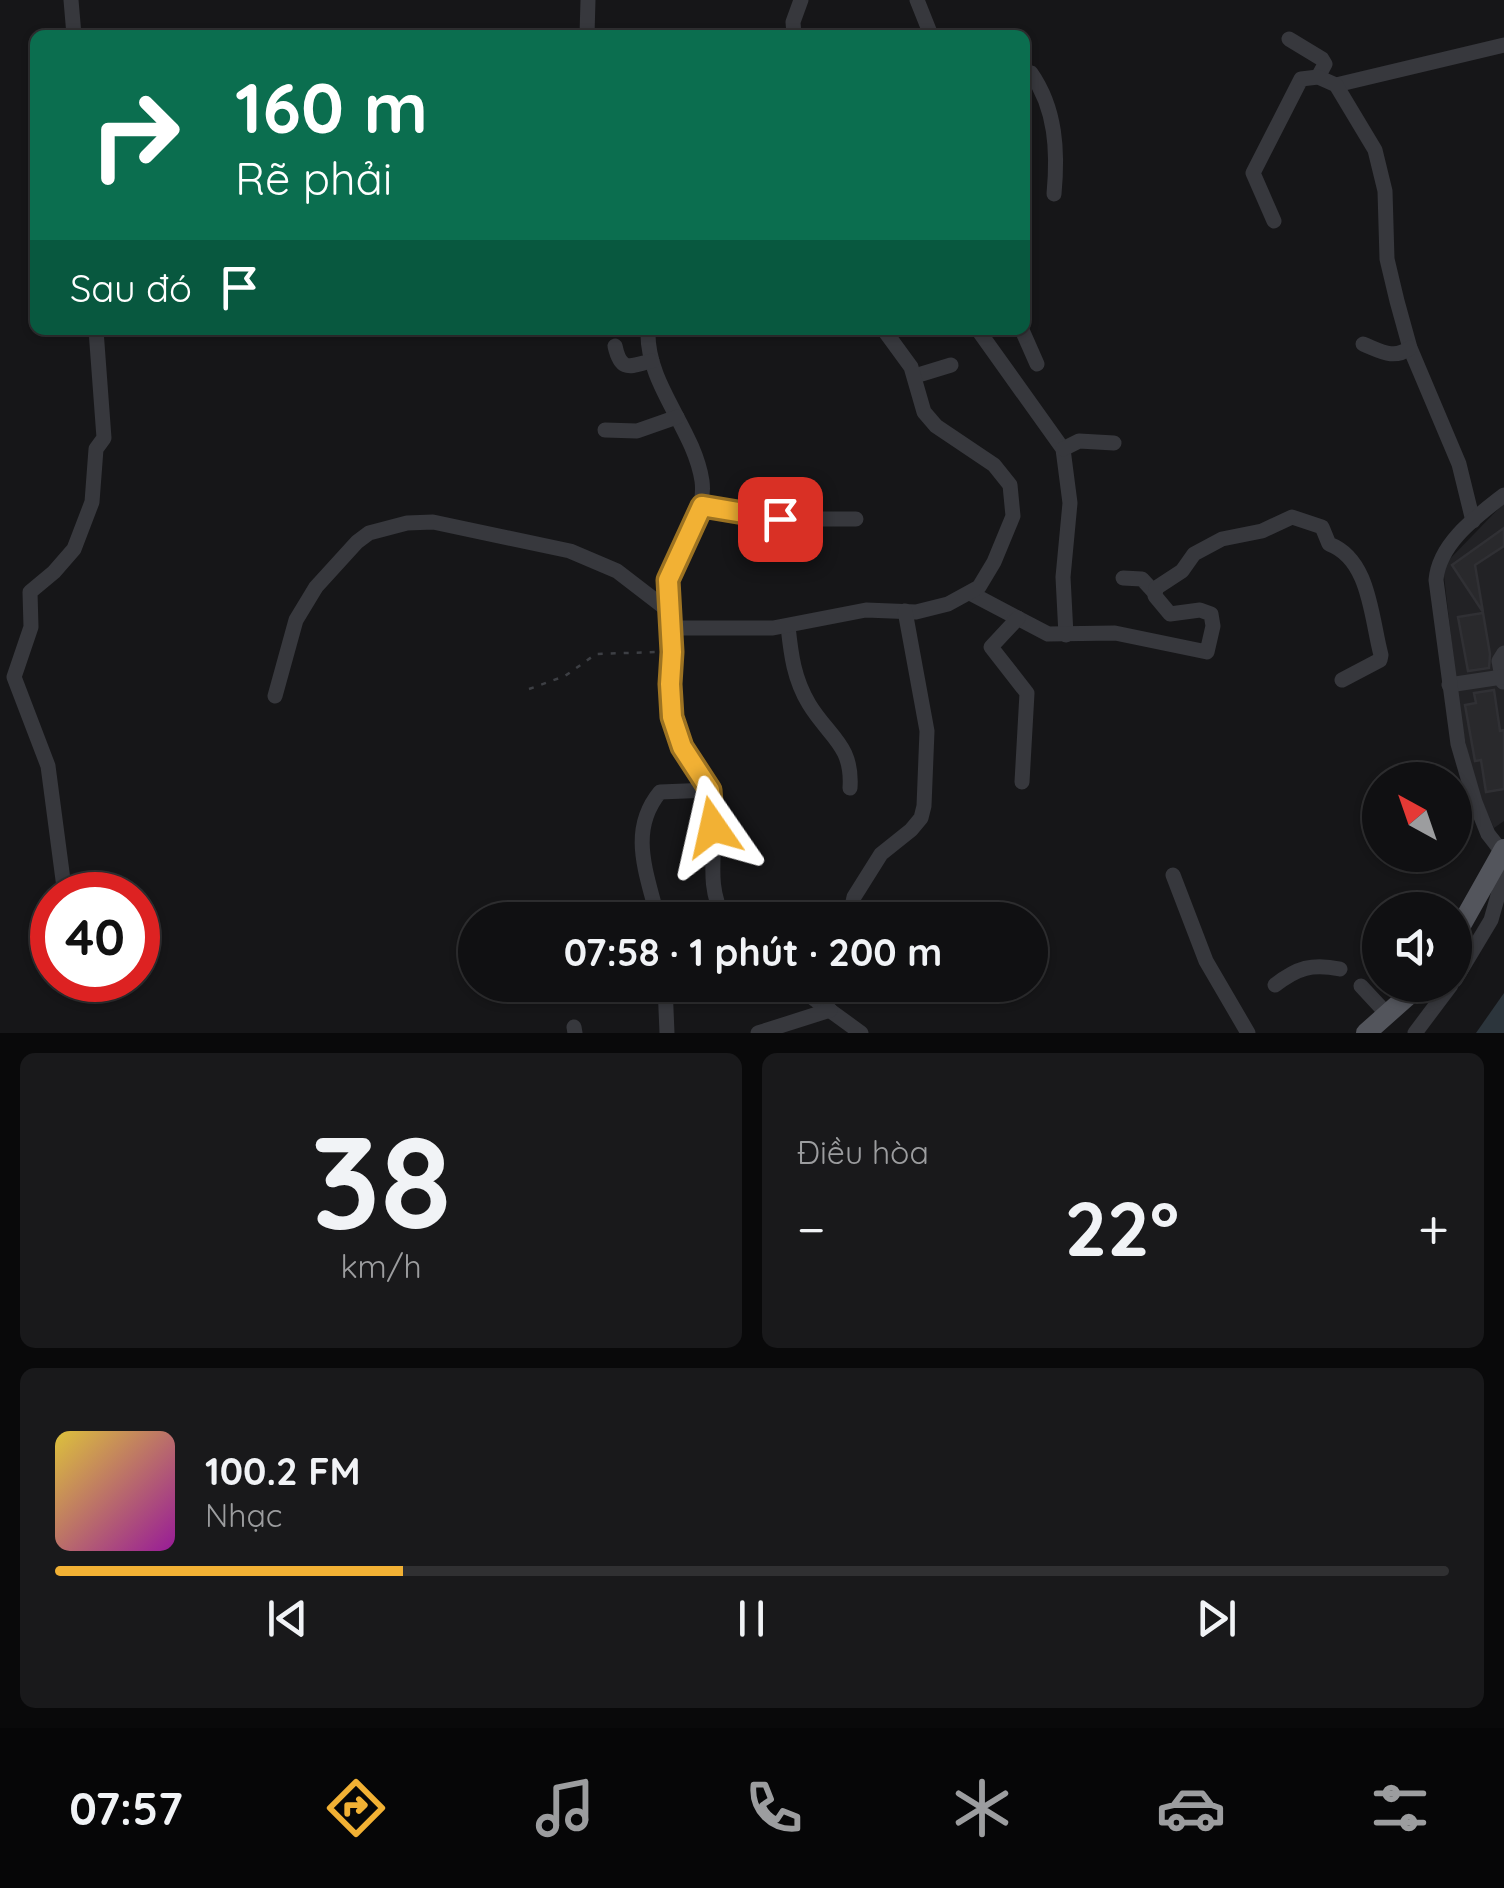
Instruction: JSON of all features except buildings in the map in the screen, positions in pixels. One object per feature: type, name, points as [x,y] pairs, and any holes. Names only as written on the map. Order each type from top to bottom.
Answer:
[{"type":"main road","points":[[1472,908],[1503,856]]},
{"type":"main road","points":[[1366,1033],[1401,1002]]},
{"type":"street","points":[[70,0],[73,30]]},
{"type":"street","points":[[587,30],[588,0]]},
{"type":"street","points":[[794,30],[801,0]]},
{"type":"street","points":[[917,0],[926,30]]},
{"type":"street","points":[[1289,39],[1326,64],[1318,77]]},
{"type":"street","points":[[1336,85],[1504,46]]},
{"type":"street","points":[[1030,73],[1042,88],[1051,114],[1056,167],[1054,194]]},
{"type":"street","points":[[1274,221],[1253,173],[1301,79],[1318,77],[1336,85],[1376,150],[1385,191],[1387,259],[1410,348],[1459,464],[1473,521]]},
{"type":"street","points":[[62,872],[48,766],[14,676],[30,627],[30,592],[74,549],[92,502],[96,449],[104,438],[96,335]]},
{"type":"street","points":[[649,335],[652,361],[698,464],[702,506],[668,580],[672,717],[682,747],[710,790],[711,883],[715,902]]},
{"type":"street","points":[[672,628],[788,626],[866,610],[925,610],[972,594],[994,562],[1013,516],[1010,485],[994,464],[936,426],[924,412],[915,376],[887,335]]},
{"type":"street","points":[[982,335],[1062,449],[1070,503],[1063,577],[1066,635]]},
{"type":"street","points":[[1024,335],[1037,364]]},
{"type":"street","points":[[1363,344],[1393,356],[1410,348]]},
{"type":"street","points":[[616,346],[623,365],[652,361]]},
{"type":"street","points":[[915,376],[951,365]]},
{"type":"street","points":[[605,430],[637,432],[676,418]]},
{"type":"street","points":[[1062,449],[1079,441],[1114,443]]},
{"type":"street","points":[[1503,856],[1488,834],[1475,802],[1458,744],[1437,569],[1450,544],[1504,495]]},
{"type":"street","points":[[702,506],[768,518],[856,519]]},
{"type":"street","points":[[1154,592],[1182,571],[1194,554],[1222,539],[1262,531],[1292,517],[1317,524],[1326,532],[1329,544],[1344,550],[1356,570],[1366,591],[1381,655],[1380,660],[1342,680]]},
{"type":"street","points":[[275,696],[296,620],[316,587],[357,542],[370,533],[407,522],[448,524],[570,551],[617,571],[669,611]]},
{"type":"street","points":[[972,594],[1048,634],[1115,633],[1207,652],[1213,626],[1211,614],[1200,610],[1170,614],[1142,579],[1123,578]]},
{"type":"street","points":[[853,902],[881,854],[911,830],[921,818],[924,806],[927,731],[905,611]]},
{"type":"street","points":[[1018,618],[991,647],[1027,693],[1022,782]]},
{"type":"street","points":[[788,626],[795,675],[810,705],[844,750],[852,768],[850,788]]},
{"type":"street","points":[[1449,685],[1503,681],[1500,660],[1504,653]]},
{"type":"street","points":[[653,902],[639,847],[642,826],[660,792],[710,790]]},
{"type":"street","points":[[1472,951],[1491,920],[1504,874]]},
{"type":"street","points":[[1173,875],[1206,961],[1248,1033]]},
{"type":"street","points":[[1274,985],[1303,966],[1340,968]]},
{"type":"street","points":[[1361,986],[1387,1014]]},
{"type":"street","points":[[666,1002],[667,1033]]},
{"type":"street","points":[[818,1002],[861,1033]]},
{"type":"street","points":[[1415,1033],[1438,1002]]},
{"type":"street","points":[[758,1033],[830,1010]]},
{"type":"path","points":[[529,689],[565,676],[596,654],[672,652]]},
{"type":"shaded area","points":[[1504,503],[1504,821],[1494,828],[1473,781],[1460,715],[1445,564]]},
{"type":"shaded area","points":[[1504,993],[1504,1033],[1476,1033]]},
{"type":"route","points":[[713,827],[710,790],[682,747],[672,717],[668,580],[702,506],[780,519]]}]
